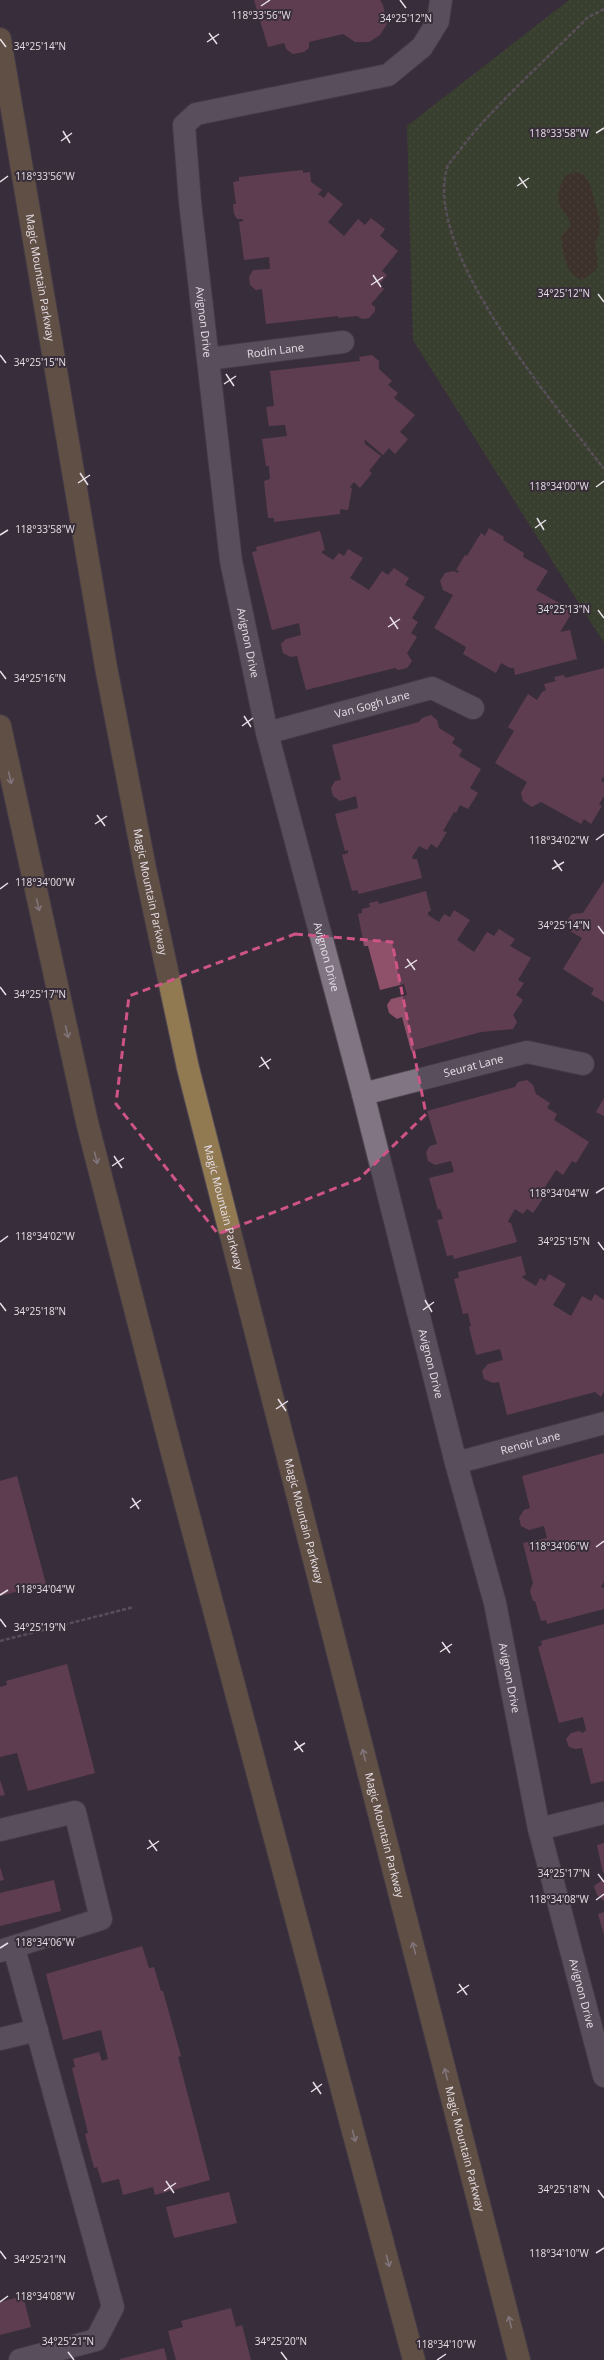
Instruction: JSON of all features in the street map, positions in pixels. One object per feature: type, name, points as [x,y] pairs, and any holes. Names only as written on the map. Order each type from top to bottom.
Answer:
[{"type":"main road","name":"Magic Mountain Parkway","points":[[0,39],[106,667],[145,868],[188,1068],[520,2360]]},
{"type":"main road","points":[[0,726],[87,1122],[172,1453],[414,2360]]},
{"type":"lane","name":"Avignon Drive","points":[[441,0],[438,21],[422,48],[388,75],[196,114],[184,126],[190,202],[231,561],[267,732],[363,1094],[456,1463],[495,1603],[539,1829],[604,2076]]},
{"type":"lane","name":"Rodin Lane","points":[[208,360],[343,342]]},
{"type":"lane","name":"Van Gogh Lane","points":[[267,732],[432,688],[473,708]]},
{"type":"lane","name":"Seurat Lane","points":[[363,1094],[527,1052],[583,1064]]},
{"type":"lane","name":"Renoir Lane","points":[[456,1463],[604,1423]]},
{"type":"lane","points":[[0,1830],[75,1812],[101,1919],[7,1949],[37,2030],[113,2307],[96,2340],[20,2360]]},
{"type":"lane","points":[[539,1829],[604,1812]]},
{"type":"lane","points":[[0,2039],[37,2030]]},
{"type":"path","points":[[604,9],[587,18],[472,134],[447,167],[444,206],[459,256],[494,321],[604,469]]},
{"type":"path","points":[[0,1641],[134,1607]]},
{"type":"highlighted area","points":[[295,934],[392,942],[426,1114],[359,1179],[218,1234],[116,1104],[129,996]]},
{"type":"green space","points":[[569,0],[604,0],[604,643],[413,340],[407,126]]},
{"type":"sand","points":[[576,172],[584,175],[590,184],[600,221],[599,234],[595,244],[598,264],[596,270],[582,280],[576,277],[568,268],[564,256],[561,237],[568,228],[570,222],[559,203],[558,196],[560,186],[566,175]]},
{"type":"building","points":[[254,0],[380,0],[383,5],[387,24],[380,35],[369,42],[355,42],[343,34],[309,42],[309,48],[304,52],[293,54],[287,50],[284,43],[268,47]]},
{"type":"building","points":[[303,170],[303,173],[310,172],[311,182],[322,190],[318,194],[324,198],[328,192],[343,204],[328,222],[344,236],[358,219],[365,225],[371,218],[385,229],[380,236],[398,251],[382,271],[387,275],[379,285],[384,289],[371,304],[375,307],[375,311],[369,318],[362,319],[357,316],[338,318],[338,316],[266,324],[262,289],[256,290],[250,285],[249,277],[253,270],[270,269],[269,257],[244,260],[239,222],[243,221],[243,219],[237,219],[234,214],[233,204],[236,204],[233,182],[239,181],[239,177]]},
{"type":"building","points":[[372,355],[379,361],[379,369],[392,381],[388,385],[398,393],[394,398],[415,415],[400,432],[408,439],[395,454],[389,448],[383,455],[364,439],[365,444],[381,456],[369,471],[372,473],[360,488],[354,482],[350,487],[352,489],[348,510],[340,509],[340,514],[274,522],[274,518],[268,518],[264,481],[270,479],[269,466],[266,466],[262,439],[287,436],[285,425],[269,426],[266,407],[274,406],[270,371],[360,361],[359,357]]},
{"type":"building","points":[[489,528],[504,537],[503,540],[524,553],[523,557],[548,571],[536,590],[573,611],[560,632],[570,630],[577,659],[515,675],[514,668],[510,668],[501,663],[496,673],[463,654],[466,647],[434,628],[453,595],[443,590],[440,581],[445,573],[454,571],[457,573],[459,571],[456,570],[465,555],[467,556],[481,533],[485,536]]},
{"type":"building","points":[[320,531],[325,550],[322,551],[322,553],[333,560],[339,553],[344,556],[348,549],[363,558],[350,578],[369,590],[382,571],[388,575],[394,568],[409,578],[405,585],[425,597],[412,618],[418,622],[411,633],[417,637],[407,653],[412,661],[407,668],[398,670],[395,668],[306,690],[297,656],[291,657],[283,653],[281,644],[286,639],[301,635],[299,623],[272,630],[252,552],[257,551],[256,547]]},
{"type":"building","points":[[604,668],[604,776],[601,781],[604,782],[604,796],[599,804],[602,806],[591,824],[584,819],[581,824],[541,802],[532,807],[523,801],[521,793],[527,782],[495,763],[514,731],[508,727],[528,694],[537,700],[542,692],[546,690],[544,684],[556,681],[554,677],[564,675],[565,678]]},
{"type":"building","points":[[431,715],[437,720],[439,728],[455,738],[452,743],[462,750],[459,756],[481,769],[470,788],[478,793],[468,809],[460,805],[456,813],[454,812],[443,831],[447,832],[437,848],[431,844],[427,850],[419,846],[412,857],[413,859],[417,859],[422,878],[359,894],[357,890],[352,891],[342,855],[348,853],[348,850],[345,851],[335,814],[358,808],[356,796],[340,801],[333,796],[331,788],[335,781],[341,780],[332,745],[419,722],[422,718]]},
{"type":"building","points":[[604,881],[604,1002],[591,994],[594,989],[563,969],[582,938],[570,931],[566,922],[572,914],[583,913]]},
{"type":"building","points":[[426,891],[431,911],[428,912],[428,915],[439,922],[444,914],[450,917],[454,910],[470,920],[457,940],[474,952],[487,932],[494,936],[499,929],[515,939],[510,946],[531,958],[518,980],[524,983],[516,995],[523,1000],[513,1015],[517,1022],[513,1029],[481,1032],[411,1051],[402,1017],[397,1019],[389,1013],[387,1005],[391,999],[407,995],[404,984],[380,990],[368,946],[364,946],[358,914],[362,913],[362,909],[370,907],[369,903],[378,901],[379,904]]},
{"type":"building","points":[[527,1080],[533,1085],[536,1094],[550,1103],[547,1108],[557,1114],[554,1120],[589,1142],[576,1163],[572,1161],[563,1175],[556,1170],[540,1195],[544,1197],[533,1213],[527,1209],[523,1214],[515,1209],[508,1221],[511,1223],[517,1242],[454,1259],[453,1255],[447,1256],[437,1220],[443,1219],[440,1209],[438,1210],[429,1178],[454,1172],[451,1161],[435,1165],[428,1161],[426,1152],[430,1146],[437,1144],[427,1111],[515,1087],[518,1082]]},
{"type":"building","points":[[604,1098],[604,1116],[596,1112]]},
{"type":"building","points":[[521,1256],[526,1275],[522,1276],[523,1278],[536,1286],[540,1278],[545,1281],[549,1274],[566,1284],[553,1305],[571,1316],[582,1296],[591,1301],[595,1294],[604,1300],[604,1391],[601,1397],[595,1392],[507,1415],[499,1382],[493,1383],[484,1379],[482,1371],[488,1364],[503,1360],[500,1349],[476,1355],[469,1327],[471,1326],[468,1313],[463,1314],[454,1279],[459,1278],[458,1272]]},
{"type":"building","points":[[604,1453],[604,1581],[601,1587],[604,1588],[604,1609],[547,1624],[546,1620],[541,1621],[535,1601],[533,1601],[530,1591],[533,1583],[523,1543],[547,1538],[544,1526],[529,1530],[521,1526],[519,1518],[524,1510],[530,1508],[522,1476]]},
{"type":"building","points":[[17,1476],[46,1584],[0,1596],[0,1481]]},
{"type":"building","points":[[604,1624],[604,1781],[591,1784],[582,1748],[575,1749],[569,1747],[566,1739],[571,1733],[579,1731],[583,1733],[586,1730],[583,1717],[559,1723],[538,1647],[542,1645],[541,1641]]},
{"type":"building","points":[[67,1664],[95,1773],[28,1791],[17,1753],[0,1757],[0,1687],[7,1685],[6,1681]]},
{"type":"building","points":[[0,1780],[5,1795],[0,1796]]},
{"type":"building","points":[[604,1843],[604,1873],[603,1873],[597,1845]]},
{"type":"building","points":[[0,1867],[4,1880],[0,1881]]},
{"type":"building","points":[[604,1879],[604,1901],[597,1895],[594,1886]]},
{"type":"building","points":[[54,1880],[61,1911],[0,1926],[0,1893]]},
{"type":"building","points":[[604,1912],[604,1935],[598,1914]]},
{"type":"building","points":[[142,1946],[149,1968],[154,1967],[161,1991],[163,1991],[181,2056],[178,2057],[210,2180],[155,2195],[153,2187],[123,2195],[119,2179],[102,2183],[97,2167],[94,2168],[85,2134],[88,2133],[72,2068],[75,2067],[73,2059],[99,2052],[102,2061],[108,2059],[101,2030],[63,2040],[46,1974]]},
{"type":"building","points":[[229,2192],[237,2223],[174,2238],[166,2207]]},
{"type":"building","points":[[23,2296],[31,2327],[0,2335],[0,2302]]},
{"type":"building","points":[[231,2308],[236,2327],[242,2325],[251,2360],[176,2360],[168,2331],[183,2327],[181,2321]]},
{"type":"building","points":[[164,2348],[167,2360],[120,2360],[120,2359]]}]
